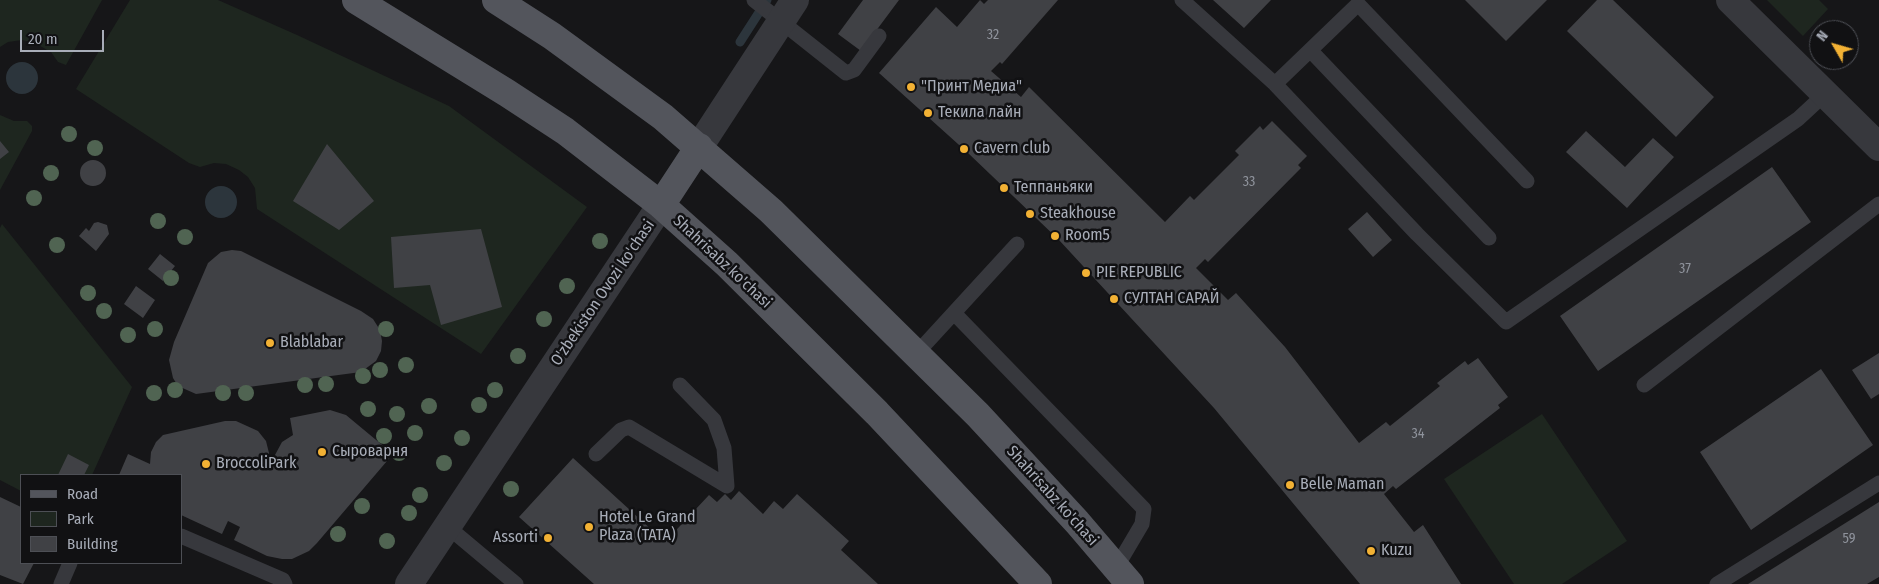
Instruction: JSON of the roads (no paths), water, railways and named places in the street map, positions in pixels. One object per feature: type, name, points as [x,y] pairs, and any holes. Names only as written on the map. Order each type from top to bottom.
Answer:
[{"type":"main road","name":"Shahrisabz ko'chasi","points":[[356,0],[490,82],[565,131],[615,167],[661,205],[728,264],[871,407],[926,463],[1038,584]]},
{"type":"main road","name":"Shahrisabz ko'chasi","points":[[496,0],[608,76],[699,147],[771,211],[991,428],[1127,578]]},
{"type":"main road","name":"O'zbekiston Ovozi ko'chasi","points":[[661,205],[699,147]]},
{"type":"street","points":[[1730,0],[1879,147]]},
{"type":"street","name":"O'zbekiston Ovozi ko'chasi","points":[[699,147],[788,11]]},
{"type":"street","name":"O'zbekiston Ovozi ko'chasi","points":[[409,584],[661,205]]},
{"type":"lane","points":[[754,0],[788,11],[846,73],[854,70],[880,36]]},
{"type":"lane","points":[[1182,0],[1275,84],[1418,234],[1506,322],[1798,119],[1825,94]]},
{"type":"lane","points":[[1275,84],[1358,4],[1527,181]]},
{"type":"lane","points":[[1311,51],[1489,238]]},
{"type":"lane","points":[[1644,385],[1879,204]]},
{"type":"lane","points":[[917,353],[1017,244]]},
{"type":"lane","points":[[954,313],[1144,509],[1142,524],[1127,578]]},
{"type":"lane","points":[[596,454],[621,430],[629,427],[727,486],[724,448],[714,420],[680,385]]},
{"type":"lane","points":[[1717,584],[1879,482]]},
{"type":"lane","points":[[448,527],[516,584]]},
{"type":"lane","points":[[182,536],[283,580],[285,584]]},
{"type":"lane","points":[[61,584],[70,564]]},
{"type":"waterway","points":[[740,42],[767,0]]},
{"type":"place","name":"\"Принт Медиа\"","points":[[911,87]]},
{"type":"place","name":"Текила лайн","points":[[928,113]]},
{"type":"place","name":"Cavern club","points":[[964,149]]},
{"type":"place","name":"Теппаньяки","points":[[1004,188]]},
{"type":"place","name":"Steakhouse","points":[[1030,214]]},
{"type":"place","name":"Room5","points":[[1055,236]]},
{"type":"place","name":"PIE REPUBLIC","points":[[1086,273]]},
{"type":"place","name":"СУЛТАН САРАЙ","points":[[1114,299]]},
{"type":"place","name":"Blablabar","points":[[270,343]]},
{"type":"place","name":"Сыроварня","points":[[322,452]]},
{"type":"place","name":"BroccoliPark","points":[[206,464]]},
{"type":"place","name":"Belle Maman","points":[[1290,485]]},
{"type":"place","name":"Hotel Le Grand Plaza (TATA)","points":[[589,527]]},
{"type":"place","name":"Assorti","points":[[548,538]]},
{"type":"place","name":"Kuzu","points":[[1371,551]]}]
